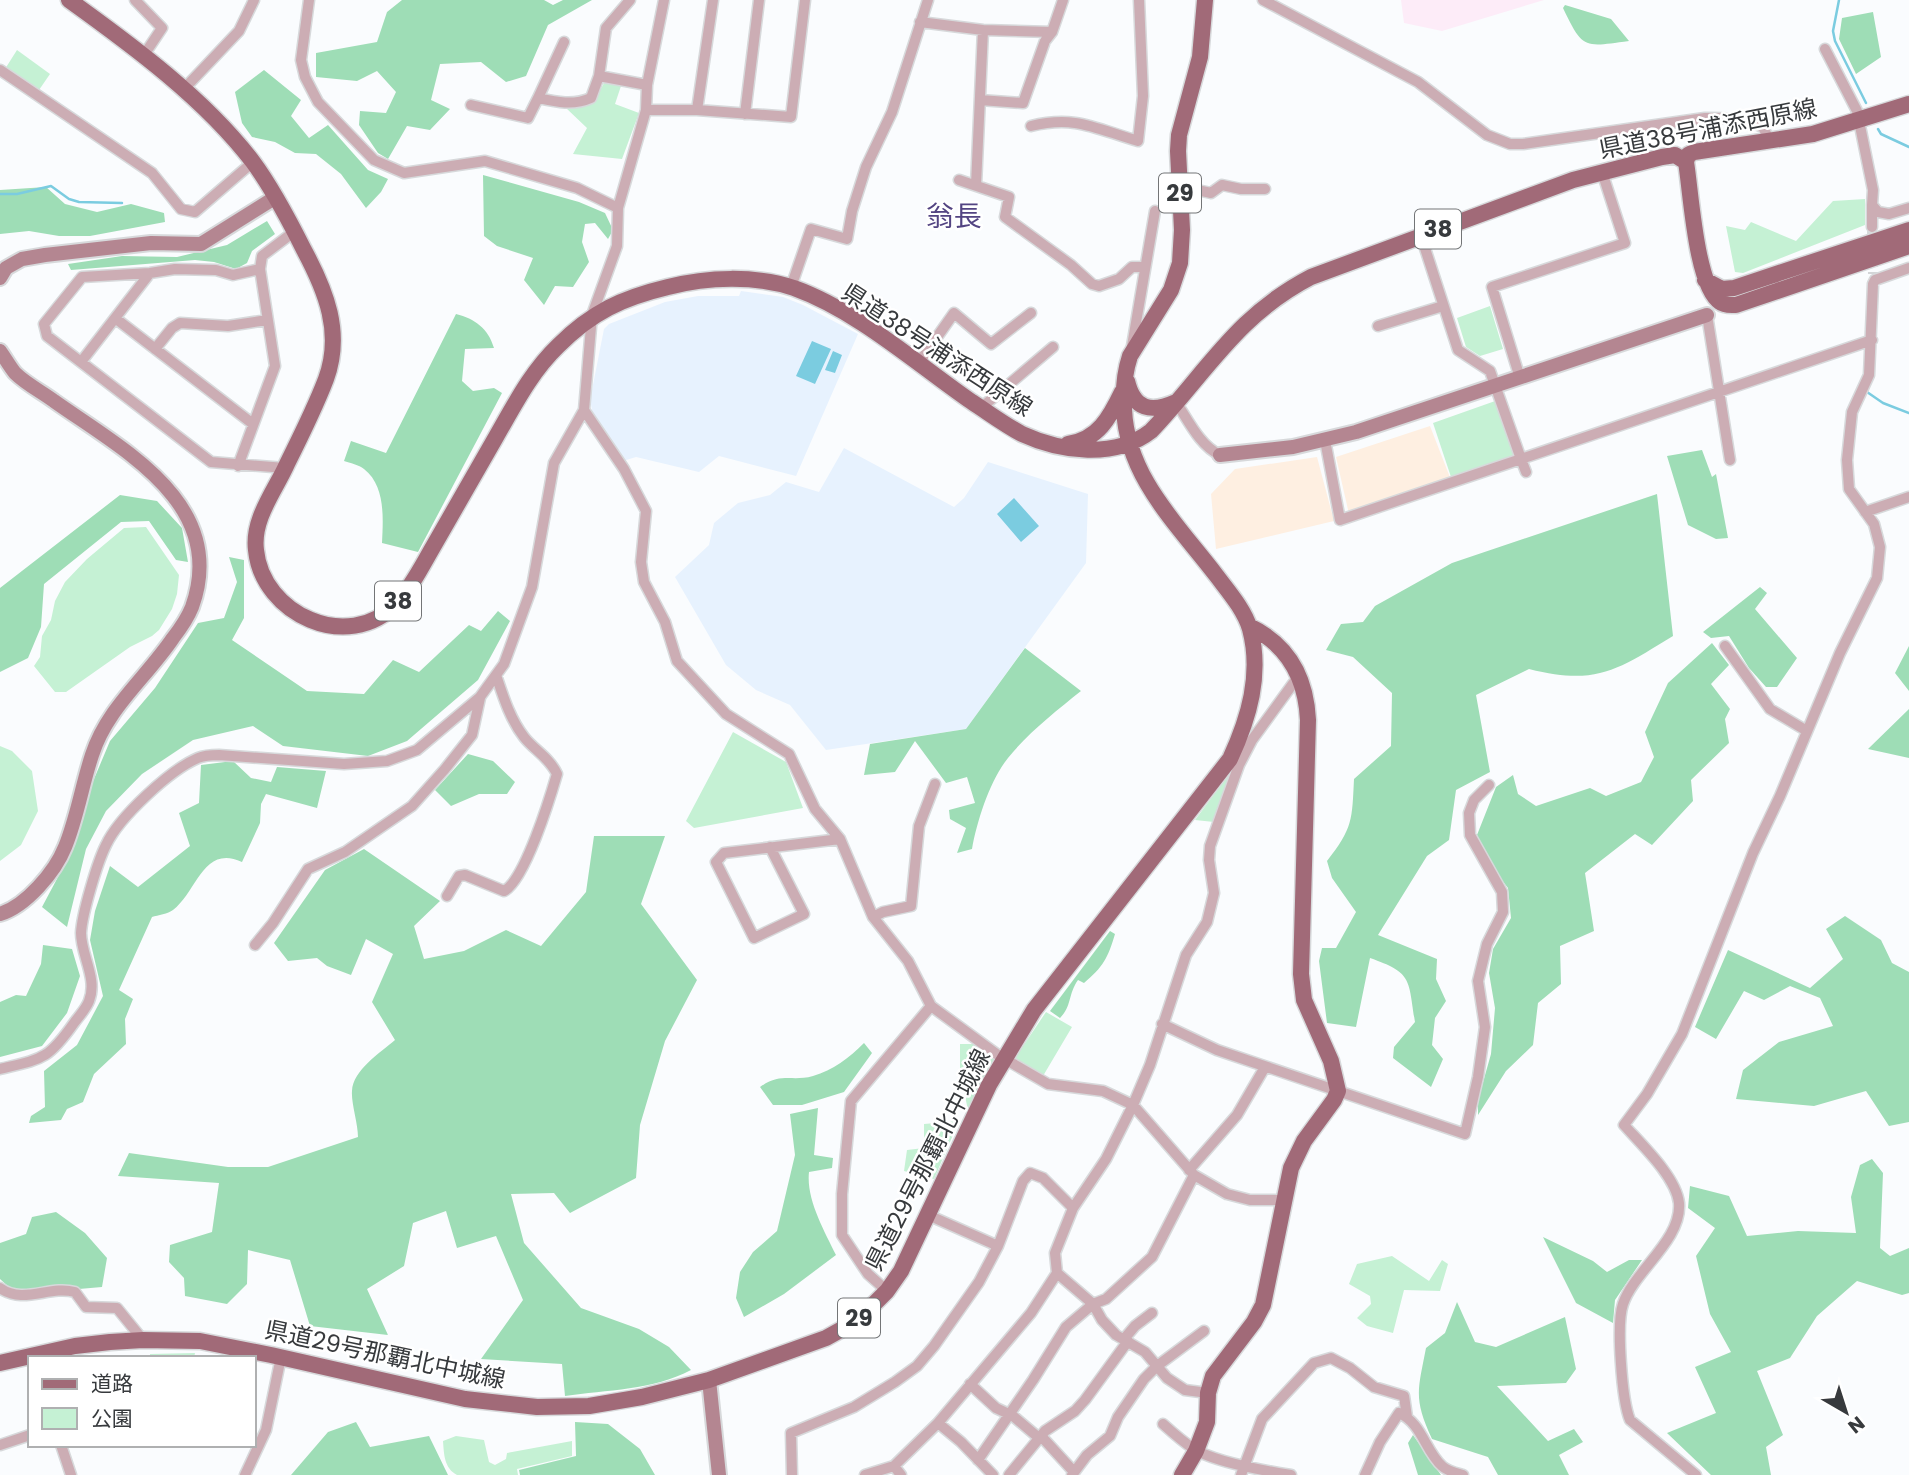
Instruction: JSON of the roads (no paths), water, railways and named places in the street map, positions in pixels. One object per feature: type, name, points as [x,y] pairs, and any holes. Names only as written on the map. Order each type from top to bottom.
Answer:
[{"type":"main road","name":"県道38号浦添西原線","points":[[69,0],[144,55],[219,124],[253,162],[295,231],[326,295],[334,334],[332,362],[261,516],[255,541],[258,564],[271,591],[284,606],[316,623],[346,627],[368,622],[387,612],[405,593],[537,368],[592,315],[637,296],[697,280],[750,280],[791,287],[858,322],[1012,429],[1052,445],[1095,450],[1129,443],[1151,431],[1244,323],[1280,295],[1311,277],[1602,172],[1675,155],[1686,162],[1694,152],[1813,134],[1909,104]]},
{"type":"main road","name":"県道29号那覇北中城線","points":[[35,1356],[75,1346],[143,1340],[200,1341],[465,1399],[537,1406],[611,1403],[709,1380],[826,1338],[856,1320],[887,1291],[910,1254],[955,1153],[1004,1058],[1034,1010],[1235,762],[1247,738],[1254,665],[1249,626],[1225,587],[1151,492],[1138,468],[1129,443],[1124,382],[1130,356],[1165,301],[1177,276],[1182,247],[1179,135],[1200,57],[1205,0]]},
{"type":"main road","points":[[1686,162],[1705,280],[1720,302],[1728,306],[1909,246]]},
{"type":"main road","points":[[1705,280],[1722,289],[1734,288],[1909,230]]},
{"type":"main road","points":[[1124,382],[1144,407],[1159,408],[1176,402]]},
{"type":"main road","points":[[1052,445],[1075,443],[1095,433],[1105,424],[1124,382]]},
{"type":"main road","name":"県道29号那覇北中城線","points":[[1249,626],[1275,643],[1300,674],[1306,696],[1308,720],[1301,974],[1304,1000],[1331,1061],[1338,1091]]},
{"type":"main road","points":[[1182,1475],[1196,1451],[1207,1422],[1208,1393],[1213,1376],[1254,1322],[1263,1305],[1287,1181],[1300,1149],[1338,1091]]},
{"type":"main road","name":"県道29号那覇北中城線","points":[[0,1363],[28,1358]]},
{"type":"street","points":[[135,0],[162,29],[144,55]]},
{"type":"street","points":[[183,90],[239,31],[254,0]]},
{"type":"street","points":[[309,0],[301,60],[304,77],[317,102],[374,160],[404,173],[485,160],[578,188],[618,208]]},
{"type":"street","points":[[538,98],[560,103],[582,101],[591,97],[599,76],[606,28],[630,0]]},
{"type":"street","points":[[0,1069],[41,1059],[59,1045],[89,1002],[92,988],[81,936],[83,915],[105,846],[115,830],[148,793],[189,762],[202,756],[344,764],[387,761],[417,750],[480,697],[504,664],[531,587],[554,463],[584,410],[592,315],[617,246],[618,208],[646,110],[647,85],[664,0]]},
{"type":"street","points":[[697,110],[713,0]]},
{"type":"street","points":[[745,114],[759,0]]},
{"type":"street","points":[[646,110],[697,110],[791,117],[805,0]]},
{"type":"street","points":[[791,287],[811,229],[847,239],[852,211],[866,167],[892,112],[928,0]]},
{"type":"street","points":[[980,100],[1023,103],[1063,0]]},
{"type":"street","points":[[1031,126],[1054,120],[1071,122],[1138,141],[1143,96],[1139,0]]},
{"type":"street","points":[[1263,0],[1418,82],[1496,140],[1523,144],[1705,118],[1747,120],[1763,127],[1769,140]]},
{"type":"street","points":[[920,22],[983,30],[1052,32]]},
{"type":"street","points":[[976,185],[983,30]]},
{"type":"street","points":[[471,105],[528,118],[564,41]]},
{"type":"street","points":[[1825,49],[1853,101],[1860,121],[1873,190],[1872,227]]},
{"type":"street","points":[[0,70],[152,173],[181,209],[195,212],[253,162]]},
{"type":"street","points":[[599,76],[647,85]]},
{"type":"street","points":[[1520,378],[1492,287],[1625,243],[1602,172]]},
{"type":"street","points":[[959,180],[1009,197],[1005,217],[1072,265],[1092,284],[1099,286],[1119,279],[1132,267],[1145,267]]},
{"type":"street","points":[[1180,186],[1211,193],[1222,185],[1241,189],[1265,189]]},
{"type":"street","points":[[0,278],[6,268],[22,259],[45,255],[151,243],[201,244],[276,197]]},
{"type":"street","points":[[1872,205],[1878,212],[1889,214],[1909,208]]},
{"type":"street","points":[[1130,356],[1155,211]]},
{"type":"street","points":[[238,466],[275,366],[260,269],[262,256],[295,231]]},
{"type":"street","points":[[1421,236],[1458,350],[1490,371],[1526,472]]},
{"type":"street","points":[[1696,1475],[1630,1420],[1625,1408],[1621,1363],[1622,1305],[1668,1240],[1677,1220],[1679,1205],[1676,1191],[1661,1168],[1624,1125],[1647,1094],[1682,1034],[1753,853],[1840,653],[1877,578],[1880,547],[1874,524],[1849,489],[1847,460],[1852,412],[1869,375],[1874,277],[1909,268]]},
{"type":"street","points":[[260,269],[233,275],[216,271],[175,269],[150,273],[82,276],[44,324],[47,335],[211,462],[285,468]]},
{"type":"street","points":[[81,362],[150,273]]},
{"type":"street","points":[[1378,326],[1443,306]]},
{"type":"street","points":[[918,364],[954,313],[991,344],[1031,313]]},
{"type":"street","points":[[1176,402],[1211,451],[1220,455],[1259,452],[1325,440],[1381,425],[1707,315],[1730,460]]},
{"type":"street","points":[[115,318],[253,424]]},
{"type":"street","points":[[155,349],[172,328],[180,323],[228,326],[267,320]]},
{"type":"street","points":[[1325,440],[1340,520],[1872,340]]},
{"type":"street","points":[[981,408],[1053,347]]},
{"type":"street","points":[[0,351],[16,374],[157,477],[177,498],[190,519],[198,541],[199,564],[192,608],[158,660],[109,717],[97,738],[65,848],[42,883],[22,902],[0,914]]},
{"type":"street","points":[[584,410],[624,469],[646,511],[641,562],[644,582],[665,622],[677,661],[726,715],[789,754],[815,809],[841,839],[873,917],[908,961],[931,1006],[1004,1058],[1048,1084],[1103,1091],[1133,1105],[1192,1173],[1227,1194],[1250,1200],[1283,1200]]},
{"type":"street","points":[[1866,512],[1909,497]]},
{"type":"street","points":[[1725,646],[1770,709],[1807,731]]},
{"type":"street","points":[[1247,738],[1300,674]]},
{"type":"street","points":[[447,895],[459,876],[465,875],[504,891],[511,887],[524,866],[558,774],[552,762],[525,738],[514,721],[496,675]]},
{"type":"street","points":[[255,944],[273,923],[308,869],[345,852],[412,807],[472,735],[480,697]]},
{"type":"street","points":[[865,1475],[897,1471],[1031,1312],[1056,1273],[1055,1253],[1073,1208],[1106,1159],[1133,1105],[1150,1065],[1186,955],[1207,922],[1214,893],[1209,860],[1210,846],[1235,762]]},
{"type":"street","points":[[873,917],[911,906],[919,825],[935,784]]},
{"type":"street","points":[[1162,1024],[1217,1050],[1465,1134],[1478,1077],[1485,1027],[1478,981],[1487,944],[1503,912],[1502,892],[1470,835],[1469,813],[1474,800],[1489,785]]},
{"type":"street","points":[[770,847],[804,914],[754,938],[716,862],[724,853],[770,847],[841,839]]},
{"type":"street","points":[[887,1291],[868,1274],[842,1235],[840,1217],[851,1101],[931,1006]]},
{"type":"street","points":[[978,1460],[1066,1327],[1093,1304],[1106,1299],[1152,1257],[1192,1173],[1237,1115],[1265,1066]]},
{"type":"street","points":[[792,1475],[790,1433],[854,1407],[917,1366],[934,1346],[979,1282],[998,1246],[1023,1181],[1030,1173],[1043,1178],[1073,1208]]},
{"type":"street","points":[[928,1215],[998,1246]]},
{"type":"street","points":[[1056,1273],[1093,1304],[1101,1320],[1116,1335],[1144,1352],[1167,1378],[1185,1390],[1208,1393]]},
{"type":"street","points":[[0,1288],[11,1295],[21,1296],[59,1290],[75,1292],[86,1307],[113,1307],[122,1311],[143,1340]]},
{"type":"street","points":[[1009,1475],[1040,1437],[1075,1411],[1135,1326],[1152,1313]]},
{"type":"street","points":[[970,1384],[996,1408],[1030,1428],[1073,1474],[1087,1455],[1110,1436],[1118,1417],[1144,1379],[1204,1331]]},
{"type":"street","points":[[244,1475],[266,1430],[281,1357]]},
{"type":"street","points":[[1244,1470],[1262,1419],[1314,1363],[1331,1357],[1374,1387],[1404,1396],[1407,1417],[1441,1465],[1463,1475]]},
{"type":"street","points":[[709,1380],[719,1475]]},
{"type":"street","points":[[1364,1475],[1392,1422],[1399,1413],[1407,1417]]},
{"type":"street","points":[[938,1423],[993,1475]]},
{"type":"street","points":[[1163,1424],[1196,1451],[1244,1470],[1291,1475]]},
{"type":"street","points":[[256,1429],[266,1430]]},
{"type":"street","points":[[0,1445],[28,1436]]},
{"type":"street","points":[[62,1447],[71,1475]]},
{"type":"water","points":[[812,341],[831,349],[815,384],[796,376]]},
{"type":"water","points":[[833,351],[842,355],[835,373],[825,370]]},
{"type":"water","points":[[1014,498],[1039,526],[1021,542],[997,514]]},
{"type":"waterway","points":[[1839,0],[1833,31],[1835,41],[1866,103]]},
{"type":"waterway","points":[[1878,129],[1881,134],[1909,147]]},
{"type":"waterway","points":[[0,194],[17,194],[51,186],[69,199],[79,202],[122,203]]},
{"type":"waterway","points":[[1867,392],[1883,403],[1909,413]]},
{"type":"tunnel","points":[[1872,227],[1873,274]]},
{"type":"district","name":"翁長","points":[[954,216]]}]
